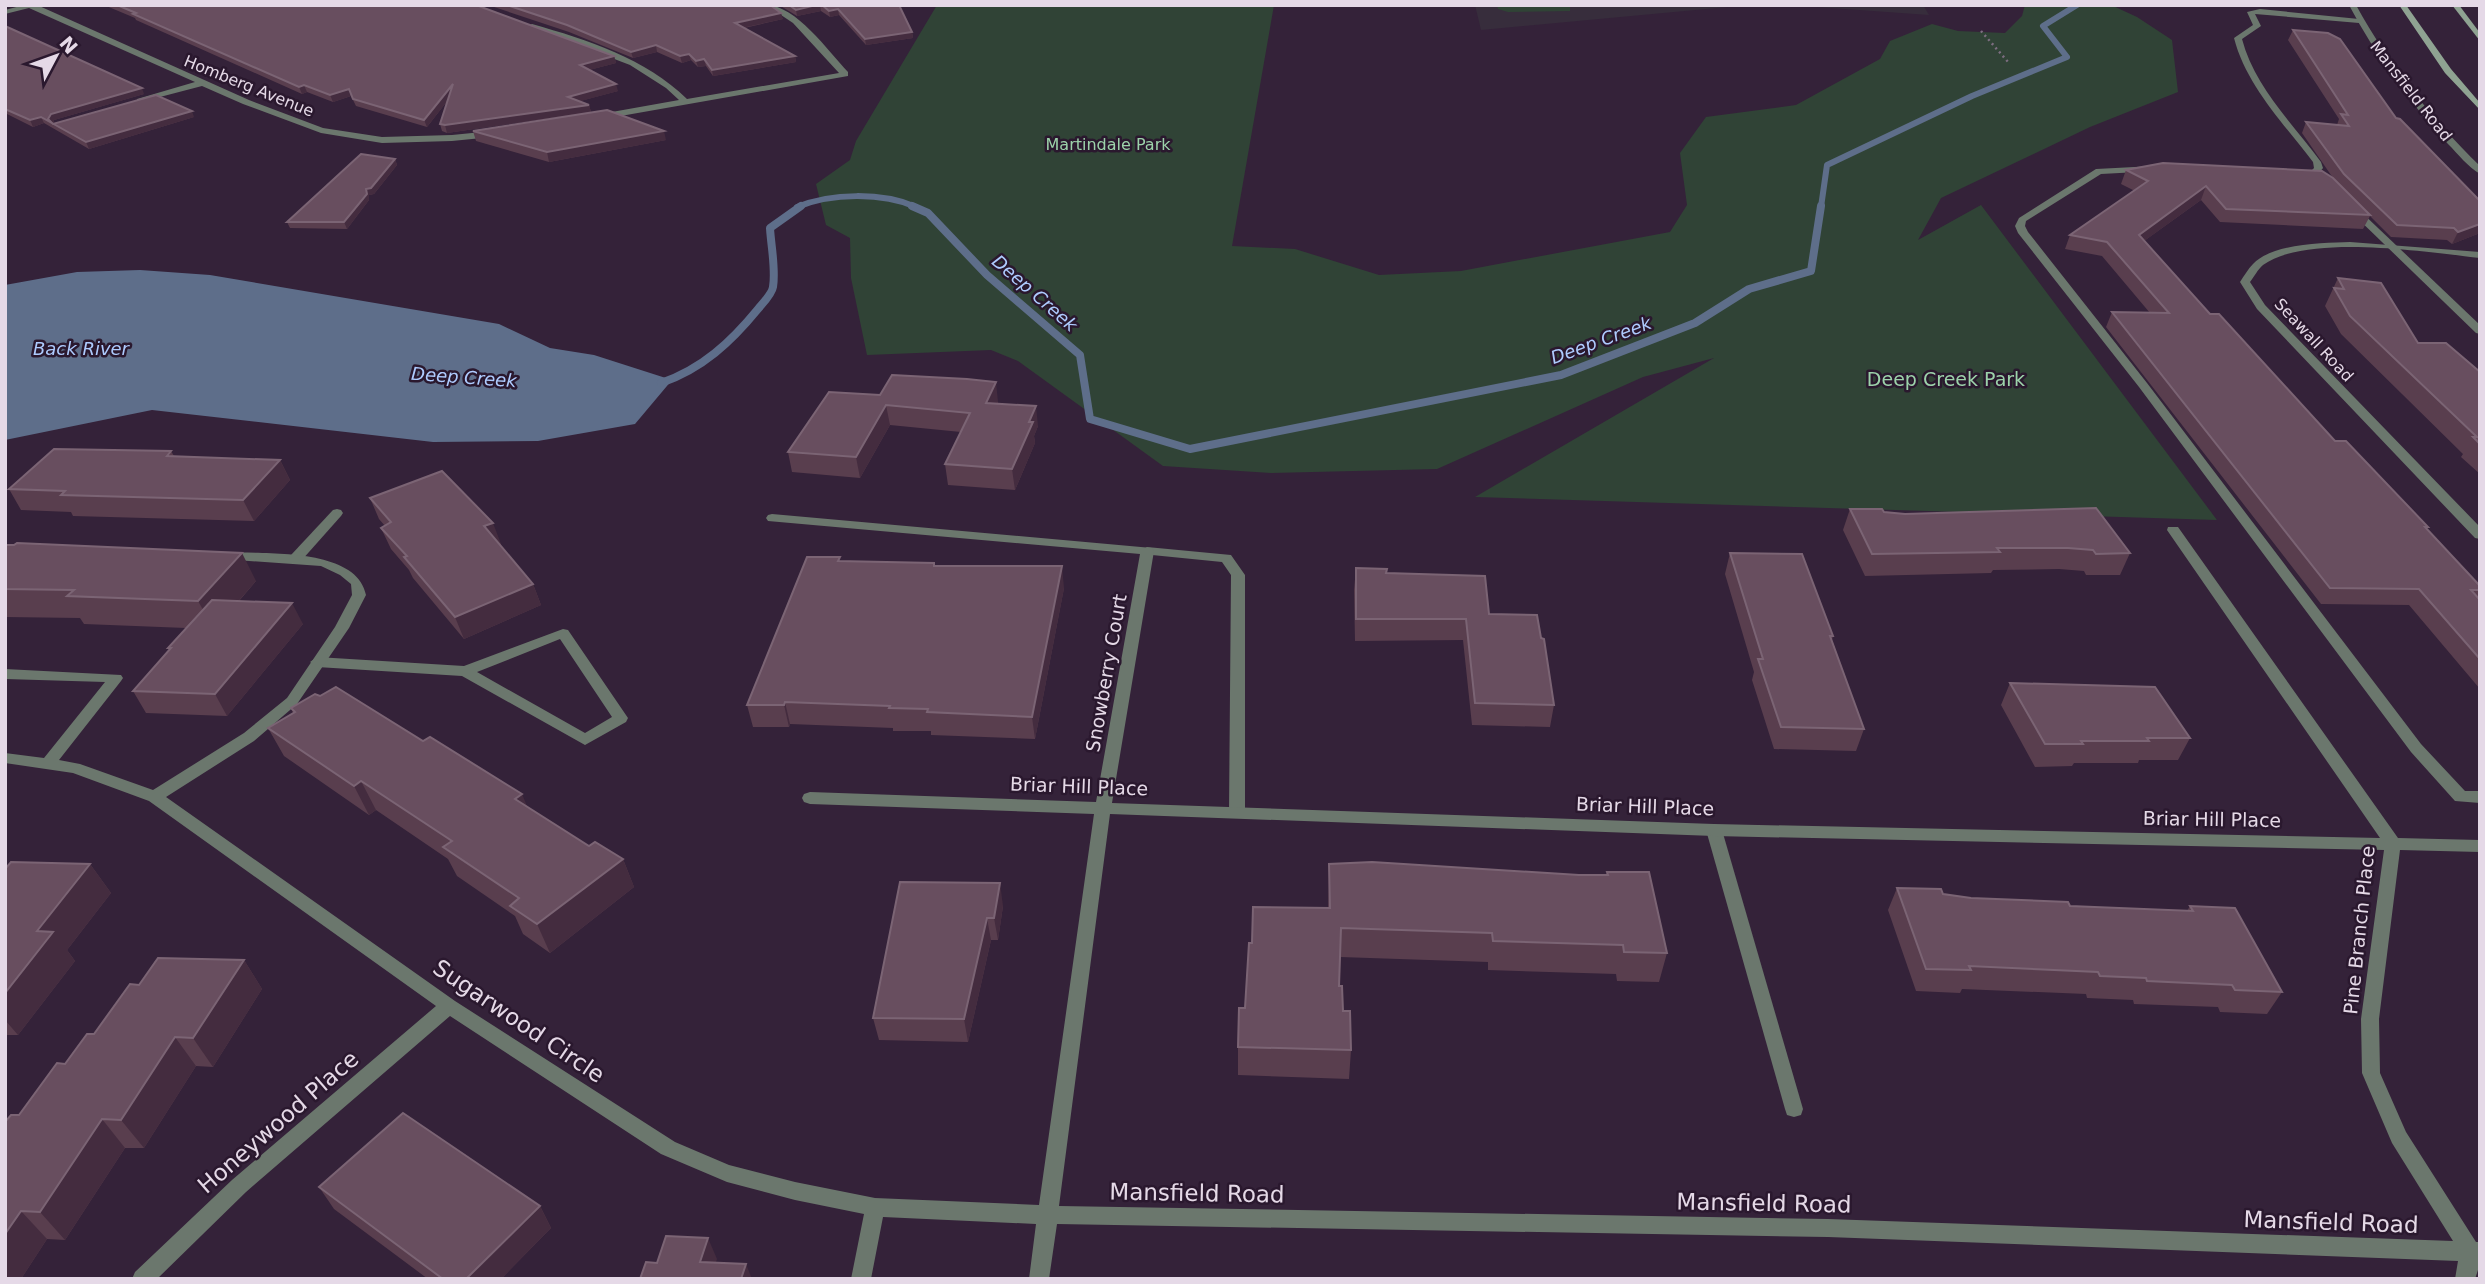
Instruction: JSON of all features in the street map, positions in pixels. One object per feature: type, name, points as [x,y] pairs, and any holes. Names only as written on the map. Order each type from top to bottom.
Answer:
[{"type":"main road","points":[[2402,5],[2448,71],[2480,108]]},
{"type":"main road","points":[[2455,5],[2480,39]]},
{"type":"street","points":[[593,118],[845,74],[830,54],[796,21],[769,5]]},
{"type":"street","name":"Mansfield Road","points":[[2351,5],[2359,21],[2426,112],[2480,171]]},
{"type":"street","points":[[5,12],[30,6]]},
{"type":"street","name":"Homberg Avenue","points":[[30,6],[293,121],[352,136],[416,140],[502,132]]},
{"type":"street","points":[[2294,177],[2318,178],[2317,162],[2273,104],[2241,50],[2238,38],[2257,26],[2251,12],[2359,21]]},
{"type":"street","points":[[523,23],[635,66],[663,82],[684,101]]},
{"type":"street","points":[[124,106],[202,83]]},
{"type":"street","points":[[2171,170],[2099,171],[2030,214],[2020,226],[2416,748],[2461,797],[2480,797]]},
{"type":"street","points":[[2348,204],[2390,248],[2480,331]]},
{"type":"street","name":"Seawall Road","points":[[2480,255],[2390,248],[2290,248],[2256,262],[2245,282],[2261,307],[2480,535]]},
{"type":"street","points":[[296,558],[337,513]]},
{"type":"street","points":[[772,518],[1226,558],[1238,575],[1237,812]]},
{"type":"street","name":"Pine Branch Place","points":[[2173,530],[2393,844],[2370,1019],[2371,1073],[2399,1137],[2476,1254]]},
{"type":"street","name":"Snowberry Court","points":[[1039,1279],[1103,808],[1147,551]]},
{"type":"street","points":[[155,797],[260,728],[292,701],[355,607],[359,595],[357,583],[345,572],[323,562],[296,558],[213,555]]},
{"type":"street","points":[[317,662],[465,671],[563,633],[621,718],[585,740],[465,671]]},
{"type":"street","points":[[5,674],[116,678],[49,763]]},
{"type":"street","name":"Sugarwood Circle","points":[[5,758],[75,768],[155,797],[449,1006],[668,1148],[727,1173],[795,1191],[875,1207],[1047,1215]]},
{"type":"street","name":"Briar Hill Place","points":[[810,798],[1714,830],[2480,846]]},
{"type":"street","points":[[1714,830],[1794,1109]]},
{"type":"street","name":"Honeywood Place","points":[[142,1279],[239,1186],[449,1006]]},
{"type":"street","points":[[861,1279],[875,1207]]},
{"type":"street","name":"Mansfield Road","points":[[1047,1215],[1842,1228],[2476,1254]]},
{"type":"street","points":[[2465,1279],[2476,1254]]},
{"type":"path","points":[[1981,31],[2009,63]]},
{"type":"shaded area","points":[[1475,5],[1749,5],[1481,30]]},
{"type":"shaded area","points":[[1789,5],[1923,5],[1929,15]]},
{"type":"green space","points":[[937,5],[1274,5],[1232,246],[1295,249],[1379,275],[1461,271],[1670,232],[1687,205],[1680,153],[1706,117],[1796,105],[1880,59],[1890,41],[1932,24],[1958,31],[2005,33],[2022,16],[2025,5],[2111,5],[2137,17],[2172,40],[2178,92],[2090,127],[1941,198],[1918,240],[1981,205],[2217,520],[1475,497],[1714,358],[1643,377],[1437,469],[1271,473],[1163,466],[1018,361],[991,350],[867,355],[851,278],[850,238],[826,225],[816,184],[850,160],[856,141]]},
{"type":"green space","points":[[1497,5],[1570,5],[1570,11],[1508,12],[1498,9]]},
{"type":"water","name":"Back River","points":[[140,270],[210,275],[499,324],[550,348],[594,355],[672,380],[635,424],[538,441],[433,442],[152,410],[5,440],[5,285],[77,272]]},
{"type":"building","points":[[117,5],[476,5],[614,56],[580,65],[616,84],[568,97],[589,105],[445,125],[440,124],[453,84],[424,120],[353,99],[349,89],[330,95],[304,85],[299,87]]},
{"type":"building","points":[[507,5],[770,5],[781,13],[735,23],[795,56],[712,70],[704,59],[696,61],[689,54],[680,56],[656,45],[631,52],[567,25]]},
{"type":"building","points":[[789,5],[816,5],[796,10]]},
{"type":"building","points":[[822,5],[899,5],[912,32],[865,39],[838,9],[829,11]]},
{"type":"building","points":[[5,26],[142,88],[51,114],[48,119],[52,123],[41,117],[30,120],[5,109]]},
{"type":"building","points":[[2293,30],[2328,33],[2340,39],[2396,118],[2400,119],[2480,201],[2480,224],[2458,232],[2454,228],[2397,225],[2344,174],[2306,122],[2349,126],[2341,114],[2348,115]]},
{"type":"building","points":[[156,95],[192,111],[86,142],[53,124]]},
{"type":"building","points":[[607,110],[664,131],[547,152],[473,131]]},
{"type":"building","points":[[361,154],[395,159],[371,188],[366,189],[367,194],[344,222],[287,222]]},
{"type":"building","points":[[2163,163],[2322,171],[2333,178],[2370,215],[2226,209],[2206,186],[2139,235],[2210,314],[2219,314],[2335,441],[2346,441],[2480,586],[2480,590],[2471,590],[2480,600],[2480,659],[2419,589],[2330,588],[2112,312],[2169,313],[2107,242],[2070,235],[2148,181],[2126,170]]},
{"type":"building","points":[[2338,278],[2381,283],[2418,343],[2446,343],[2480,372],[2480,444],[2473,437],[2477,437],[2350,316],[2334,288],[2344,289]]},
{"type":"building","points":[[892,375],[996,382],[986,403],[1036,406],[1029,422],[1033,422],[1012,469],[945,464],[970,413],[886,405],[856,457],[788,452],[829,392],[880,395]]},
{"type":"building","points":[[54,449],[171,451],[167,456],[280,460],[243,500],[61,495],[65,491],[9,489]]},
{"type":"building","points":[[442,471],[493,523],[484,526],[533,584],[455,617],[381,528],[391,522],[370,498]]},
{"type":"building","points":[[2096,508],[2130,553],[2096,554],[2093,550],[2068,548],[1997,548],[2000,552],[1872,554],[1850,509],[1882,509],[1884,512],[1905,514]]},
{"type":"building","points":[[17,543],[242,553],[198,601],[67,596],[74,590],[5,589],[5,545]]},
{"type":"building","points":[[1730,553],[1802,554],[1864,729],[1781,727],[1758,659],[1763,659]]},
{"type":"building","points":[[807,557],[840,557],[838,561],[934,563],[934,566],[1062,566],[1032,717],[927,712],[928,709],[889,708],[890,706],[785,702],[784,705],[747,705]]},
{"type":"building","points":[[1356,568],[1387,569],[1386,573],[1485,576],[1489,614],[1537,615],[1541,638],[1544,639],[1554,705],[1475,703],[1466,619],[1356,619]]},
{"type":"building","points":[[212,600],[292,603],[215,694],[133,691],[171,648],[168,648]]},
{"type":"building","points":[[2010,683],[2155,687],[2190,738],[2045,744]]},
{"type":"building","points":[[336,687],[423,741],[430,737],[522,794],[515,799],[589,846],[595,842],[623,859],[537,924],[510,906],[519,898],[443,847],[452,841],[361,781],[354,786],[268,728],[295,712],[291,708],[315,694],[320,696]]},
{"type":"building","points":[[11,862],[90,864],[37,931],[53,932],[5,993],[5,869]]},
{"type":"building","points":[[1372,862],[1579,875],[1649,872],[1667,953],[1624,952],[1623,945],[1493,941],[1492,933],[1341,928],[1339,986],[1342,986],[1343,1011],[1350,1011],[1351,1050],[1238,1047],[1239,1008],[1245,1008],[1253,907],[1330,908],[1329,864]]},
{"type":"building","points":[[900,882],[1000,883],[994,918],[987,918],[964,1019],[873,1018]]},
{"type":"building","points":[[1897,888],[1941,889],[1943,894],[1971,898],[2068,902],[2070,906],[2193,911],[2190,906],[2235,908],[2282,992],[2235,990],[2232,985],[2100,976],[2098,972],[1969,966],[1971,970],[1926,969]]},
{"type":"building","points":[[158,958],[244,960],[193,1038],[175,1037],[121,1120],[102,1119],[40,1212],[21,1211],[5,1234],[5,1122],[11,1115],[19,1115],[57,1063],[65,1064],[87,1034],[94,1034],[130,984],[139,985]]},
{"type":"building","points":[[403,1113],[540,1206],[466,1279],[443,1279],[319,1187]]},
{"type":"building","points":[[666,1236],[708,1238],[700,1262],[746,1264],[741,1279],[640,1279],[646,1262],[657,1263]]},
{"type":"waterway","name":"Deep Creek","points":[[1821,207],[1827,165],[1972,96],[2067,57],[2043,26],[2077,5]]},
{"type":"waterway","name":"Deep Creek","points":[[797,207],[825,199],[856,196],[888,199],[916,207]]},
{"type":"waterway","name":"Deep Creek","points":[[661,383],[690,370],[715,353],[737,333],[767,298],[774,280],[770,228],[801,206]]},
{"type":"waterway","name":"Deep Creek","points":[[912,206],[928,213],[987,275],[1080,355],[1090,419],[1190,449],[1561,375],[1695,323],[1749,289],[1811,271],[1821,206]]},
{"type":"park label","name":"Martindale Park","points":[[1108,144]]},
{"type":"park label","name":"Deep Creek Park","points":[[1946,379]]}]
